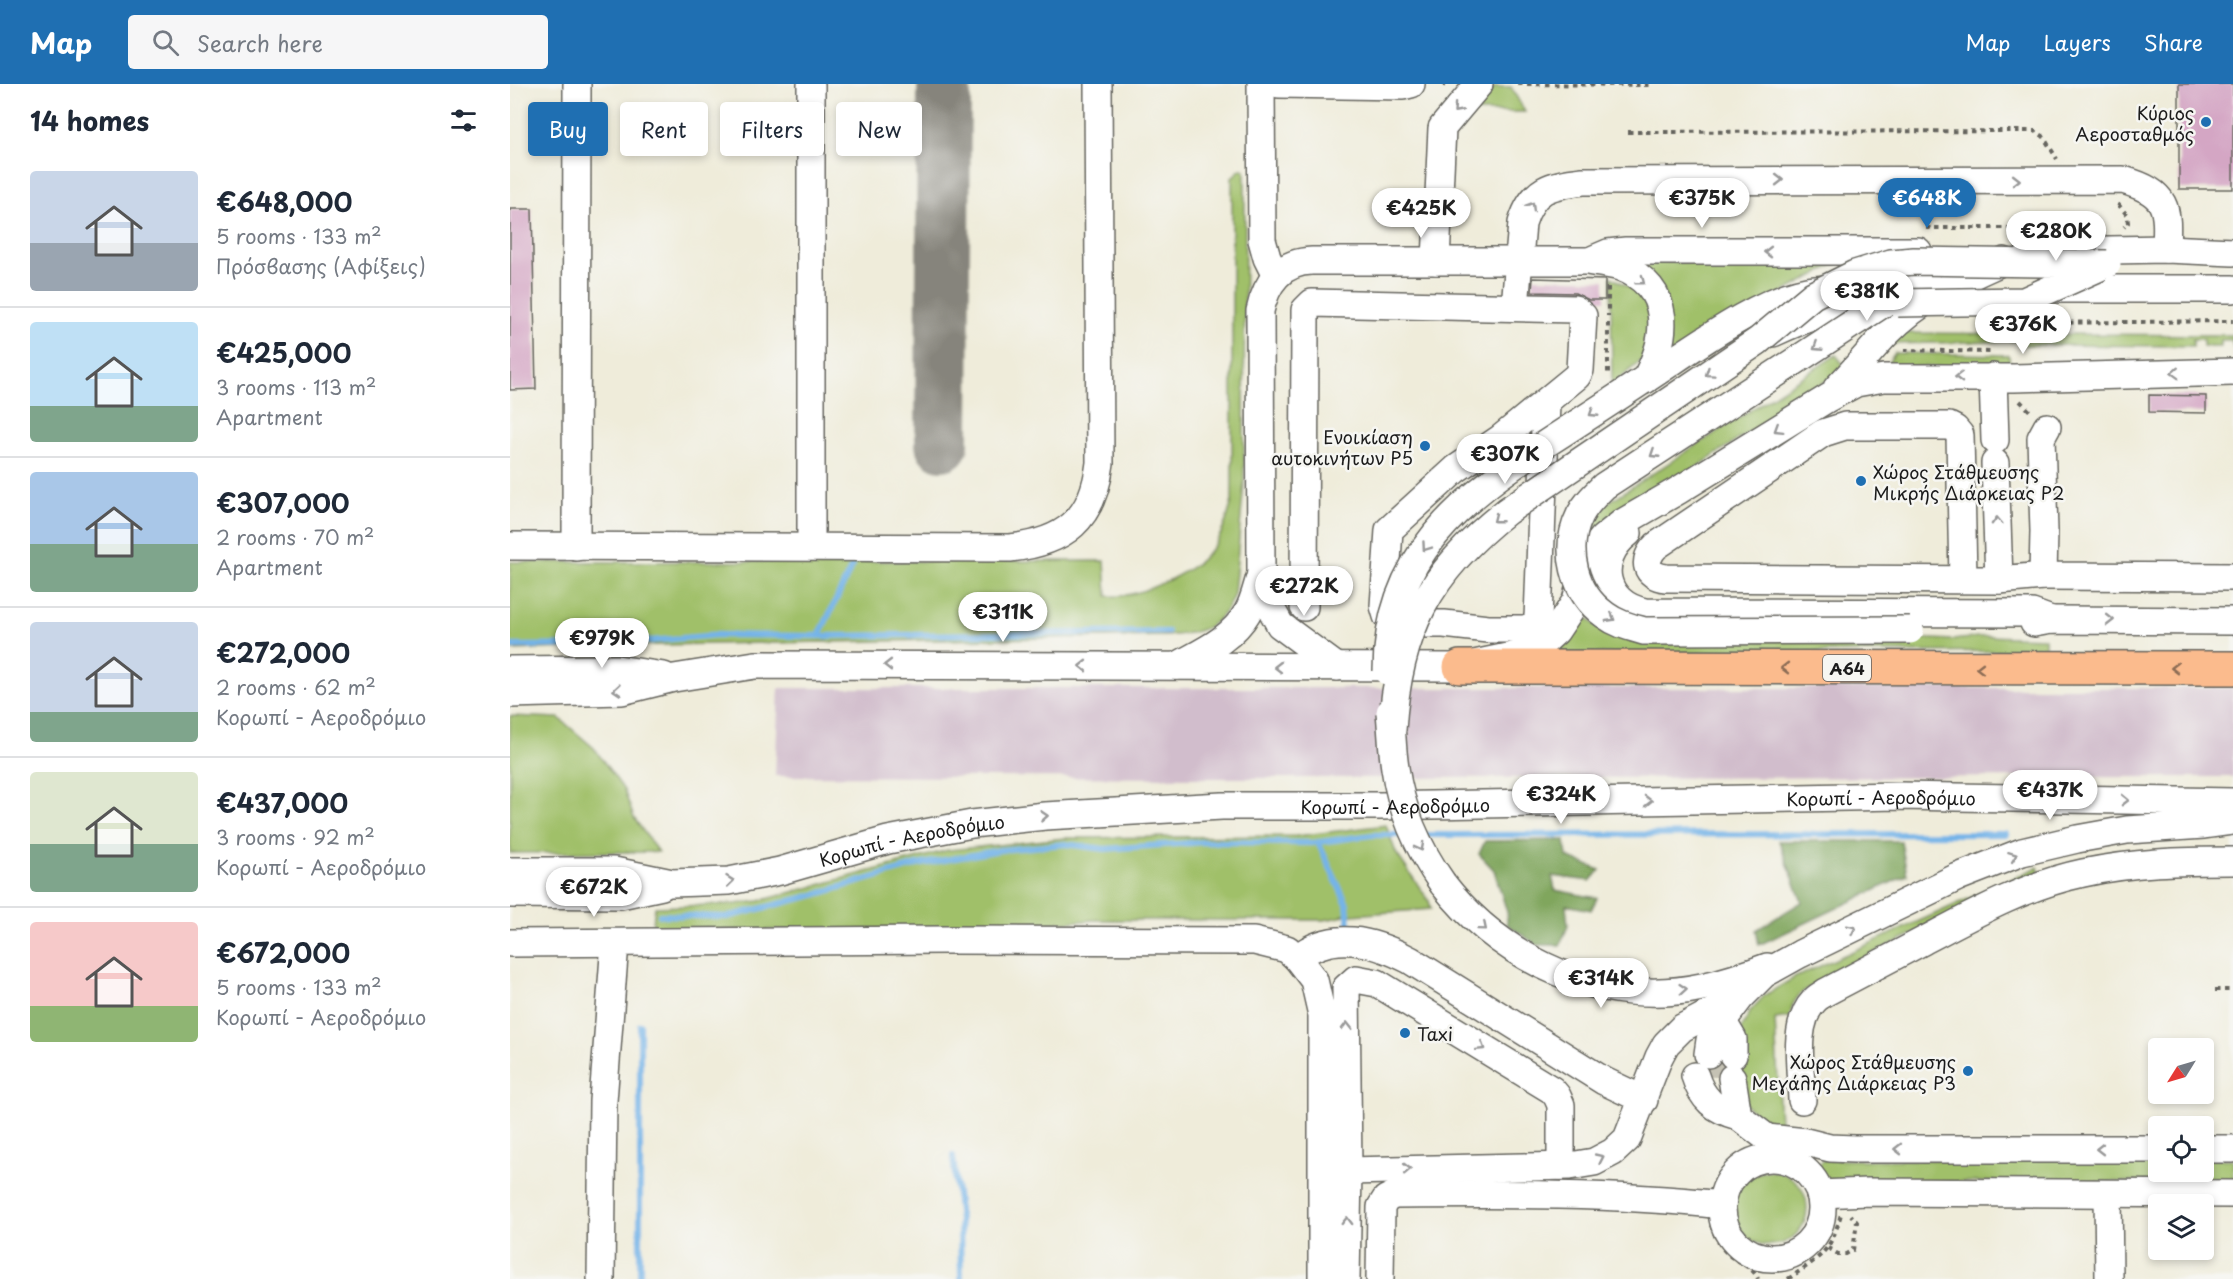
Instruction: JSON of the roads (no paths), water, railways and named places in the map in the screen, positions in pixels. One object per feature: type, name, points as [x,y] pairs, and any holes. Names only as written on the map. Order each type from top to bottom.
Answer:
[{"type":"highway","name":"Α64","points":[[1460,667],[2233,668]]},
{"type":"street","points":[[576,547],[577,84]]},
{"type":"street","points":[[810,84],[811,546]]},
{"type":"street","points":[[510,546],[1010,548],[1043,542],[1069,528],[1088,506],[1094,493],[1100,463],[1098,84]]},
{"type":"street","points":[[1261,84],[1262,240],[1267,258],[1276,276]]},
{"type":"street","points":[[1279,84],[1403,86],[1411,84]]},
{"type":"street","points":[[1436,261],[1442,128],[1479,84]]},
{"type":"street","points":[[1515,307],[1522,223],[1526,210],[1543,190],[1552,185],[1573,182],[2123,180],[2149,189],[2161,201],[2168,225],[2166,249]]},
{"type":"street","points":[[1588,261],[1608,253],[1626,251],[2166,249],[2233,252]]},
{"type":"street","points":[[1828,398],[1887,333],[1942,290],[2028,251]]},
{"type":"street","points":[[1176,667],[1225,638],[1237,626],[1247,613],[1261,574],[1260,311],[1264,294],[1284,268],[1303,261],[1588,261],[1620,267],[1648,286],[1657,299],[1662,314],[1660,346],[1644,381]]},
{"type":"street","points":[[1392,730],[1394,693],[1401,657],[1414,622],[1453,560],[1478,534],[1507,511],[1758,340],[1813,295],[1856,274],[1892,262],[2233,265]]},
{"type":"street","points":[[2023,312],[2107,264]]},
{"type":"street","points":[[1800,954],[1754,972],[1702,987],[1648,991],[1612,988],[1576,979],[1542,966],[1510,948],[1480,925],[1454,899],[1432,869],[1415,837],[1402,802],[1394,766],[1387,685],[1392,616],[1402,588],[1423,551],[1455,511],[1505,470],[1725,328],[1772,303],[1814,290],[2233,289]]},
{"type":"street","points":[[1758,340],[1802,320],[1856,305],[1891,303],[2023,312],[2233,301]]},
{"type":"street","points":[[1304,607],[1305,315],[1308,307],[1317,302],[1515,307],[1575,309],[1583,316],[1580,370],[1577,376],[1500,439],[1456,468],[1389,530],[1384,606],[1387,616],[1394,624],[1444,624],[1488,629],[1525,629],[1533,626],[1538,619],[1546,403]]},
{"type":"street","points":[[1891,303],[1604,486],[1590,500],[1581,513],[1573,538],[1572,555],[1575,573],[1582,589],[1596,608],[1616,622],[1644,631],[1948,631],[2024,625],[2051,620],[2233,621]]},
{"type":"street","points":[[1998,365],[1995,452],[1998,580]]},
{"type":"street","points":[[510,694],[622,691],[674,678],[755,665],[1460,667],[1517,655],[1546,640],[1556,631],[1576,601],[1587,563],[1603,538],[1622,523],[1856,383],[1998,365],[2233,372]]},
{"type":"street","points":[[1963,578],[1960,435],[1949,426],[1845,426],[1823,433],[1656,546],[1648,554],[1647,561],[1648,569],[1653,575],[1666,578],[1998,580],[2043,576],[2233,577]]},
{"type":"street","points":[[2043,576],[2041,438],[2047,427]]},
{"type":"street","points":[[1679,490],[1647,520],[1625,535],[1611,554],[1607,571],[1610,588],[1632,610],[1645,612],[2032,613],[2051,620]]},
{"type":"street","points":[[1262,530],[1305,530]]},
{"type":"street","points":[[1261,574],[1273,612],[1280,625],[1337,667]]},
{"type":"street","points":[[510,670],[617,669],[674,678]]},
{"type":"street","name":"Κορωπί - Αεροδρόμιο","points":[[672,883],[704,883],[752,878],[888,840],[972,824],[1046,816],[1200,807],[1380,806],[1899,796],[2233,802]]},
{"type":"street","points":[[1738,1116],[1728,1113],[1707,1100],[1699,1090],[1714,1066],[1724,1022],[1740,998],[1764,975],[1800,954],[1958,877],[2022,852],[2127,830],[2204,825],[2233,820]]},
{"type":"street","points":[[1802,1100],[1800,1034],[1805,1014],[1814,1000],[1826,992],[1983,910],[2054,880],[2133,863],[2233,861]]},
{"type":"street","points":[[510,871],[614,871],[672,883]]},
{"type":"street","points":[[510,894],[620,895],[672,883]]},
{"type":"street","points":[[510,943],[948,940],[1254,941],[1287,949],[1298,958],[1314,980],[1322,1015],[1322,1279]]},
{"type":"street","points":[[1298,958],[1308,949],[1319,944],[1340,941],[1366,943],[1386,948],[1410,960],[1604,1081],[1644,1100]]},
{"type":"street","points":[[601,1279],[603,1101],[615,943]]},
{"type":"street","points":[[1346,1279],[1348,1171],[1346,988],[1356,979],[1377,983],[1552,1090],[1561,1105],[1561,1166]]},
{"type":"street","points":[[1348,1171],[1561,1166],[1594,1162],[1613,1152],[1627,1139],[1659,1057],[1674,1035],[1700,1017],[1740,998]]},
{"type":"street","points":[[1380,1279],[1381,1207],[1386,1199],[1394,1195],[1526,1194],[1674,1200],[1715,1213],[1736,1242],[1751,1253],[1766,1272],[1808,1243],[1819,1225],[1820,1194],[1811,1178],[1738,1116],[1714,1066]]},
{"type":"street","points":[[1782,1154],[1806,1142],[1830,1148]]},
{"type":"street","points":[[1715,1213],[1731,1179],[1745,1166],[1782,1154],[1830,1148],[2148,1149]]},
{"type":"street","points":[[2214,1149],[2233,1149]]},
{"type":"street","points":[[1820,1194],[1878,1192],[2233,1194]]},
{"type":"street","points":[[2108,1194],[2109,1279]]},
{"type":"waterway","points":[[819,636],[852,566]]},
{"type":"waterway","points":[[510,646],[605,645],[717,635],[1168,632]]},
{"type":"waterway","points":[[1422,835],[2006,834]]},
{"type":"waterway","points":[[660,915],[727,917],[917,865],[1000,850],[1065,844],[1105,849],[1204,842],[1312,843],[1372,835],[1406,835]]},
{"type":"waterway","points":[[1318,842],[1347,904],[1349,925]]},
{"type":"waterway","points":[[640,1025],[640,1279]]},
{"type":"waterway","points":[[953,1156],[960,1221],[961,1279]]},
{"type":"tunnel","points":[[1720,1077],[1721,1054]]},
{"type":"place","name":"Κύριος Αεροσταθμός","points":[[2206,122]]},
{"type":"place","name":"Ενοικίαση αυτοκινήτων P5","points":[[1425,446]]},
{"type":"place","name":"Χώρος Στάθμευσης Μικρής Διάρκειας P2","points":[[1861,481]]},
{"type":"place","name":"Taxi","points":[[1405,1033]]},
{"type":"place","name":"Χώρος Στάθμευσης Μεγάλης Διάρκειας P3","points":[[1968,1071]]}]
